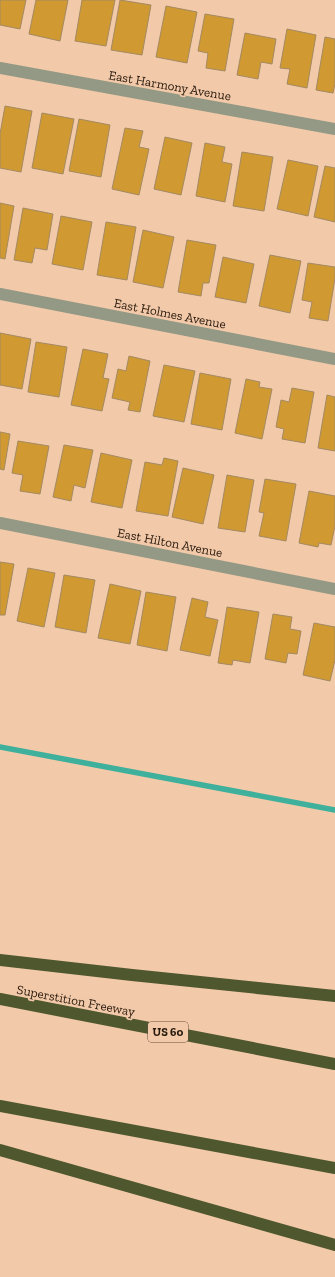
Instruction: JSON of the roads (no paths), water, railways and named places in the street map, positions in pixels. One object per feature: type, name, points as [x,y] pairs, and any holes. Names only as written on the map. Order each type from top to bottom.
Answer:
[{"type":"highway","points":[[0,960],[335,996]]},
{"type":"highway","name":"Superstition Freeway","points":[[0,1000],[335,1064]]},
{"type":"highway","points":[[0,1106],[335,1168]]},
{"type":"highway","points":[[0,1150],[335,1245]]},
{"type":"street","name":"East Harmony Avenue","points":[[0,68],[335,129]]},
{"type":"street","name":"East Holmes Avenue","points":[[0,294],[335,359]]},
{"type":"street","name":"East Hilton Avenue","points":[[0,523],[335,589]]},
{"type":"waterway","points":[[0,747],[335,810]]}]
